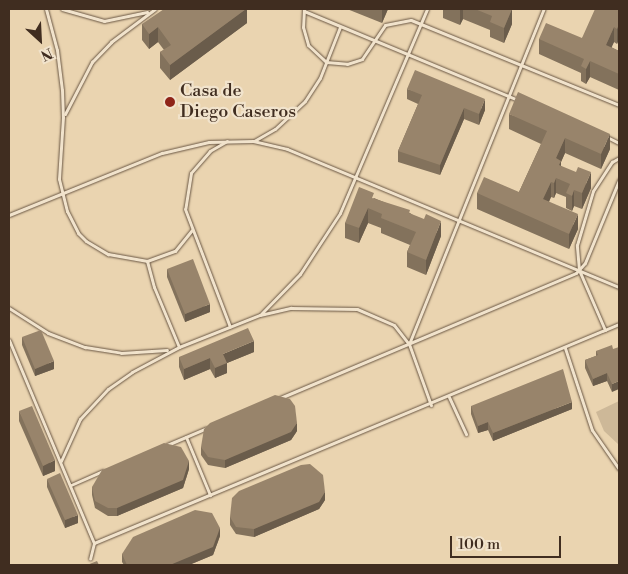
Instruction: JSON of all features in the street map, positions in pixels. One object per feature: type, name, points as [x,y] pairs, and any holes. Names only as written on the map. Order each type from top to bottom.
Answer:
[{"type":"lane","points":[[46,9],[57,50],[64,117],[58,164],[61,194],[71,222],[86,241],[121,258],[147,261],[162,258],[175,251],[192,230]]},
{"type":"lane","points":[[62,9],[104,21],[130,18],[155,9],[111,42],[92,62],[64,117]]},
{"type":"lane","points":[[258,316],[310,261],[328,235],[356,178],[427,9]]},
{"type":"lane","points":[[408,344],[544,9]]},
{"type":"lane","points":[[525,103],[408,54],[374,41],[340,27],[304,10],[303,27],[308,45],[326,62],[354,62],[368,52],[374,41],[380,30],[398,20],[421,23],[619,105]]},
{"type":"lane","points":[[253,141],[275,129],[301,105],[326,62],[340,27]]},
{"type":"lane","points":[[602,136],[619,143]]},
{"type":"lane","points":[[228,141],[210,151],[191,173],[185,209],[230,327]]},
{"type":"lane","points":[[9,215],[162,153],[228,141],[253,141],[287,148],[619,287]]},
{"type":"lane","points":[[605,330],[579,270],[577,245],[586,208],[602,177],[619,158]]},
{"type":"lane","points":[[275,400],[579,270],[619,180]]},
{"type":"lane","points":[[147,261],[154,287],[179,346]]},
{"type":"lane","points":[[61,461],[75,427],[93,403],[132,372],[179,346],[258,316],[306,306],[357,309],[394,325],[408,344],[431,405]]},
{"type":"lane","points":[[9,308],[48,333],[85,347],[121,353],[172,350]]},
{"type":"lane","points":[[94,543],[431,405],[619,324]]},
{"type":"lane","points":[[9,340],[94,543],[90,559]]},
{"type":"lane","points":[[565,348],[592,430],[619,468]]},
{"type":"lane","points":[[449,397],[466,434]]},
{"type":"lane","points":[[159,448],[213,426]]},
{"type":"lane","points":[[186,437],[210,495]]},
{"type":"lane","points":[[71,485],[106,470]]},
{"type":"shaded area","points":[[619,401],[619,445],[604,431],[596,412]]},
{"type":"building","points":[[164,9],[246,9],[170,65],[160,52],[171,45],[158,27],[149,34],[142,24]]},
{"type":"building","points":[[475,9],[512,9],[504,28],[490,22],[492,16]]},
{"type":"building","points":[[595,9],[619,9],[619,24],[617,29],[614,27],[606,45],[619,51],[619,74],[590,61],[586,69],[581,66],[584,59],[539,39],[546,23],[582,38]]},
{"type":"building","points":[[415,70],[485,99],[479,114],[464,108],[440,165],[398,151],[422,95],[407,89]]},
{"type":"building","points":[[518,92],[610,134],[601,154],[565,138],[556,158],[561,161],[559,165],[576,172],[578,167],[591,172],[582,193],[574,190],[572,196],[566,193],[570,184],[556,178],[554,183],[551,182],[543,199],[578,214],[569,234],[477,193],[484,177],[519,192],[547,131],[509,114]]},
{"type":"building","points":[[359,187],[374,193],[372,198],[410,210],[409,213],[424,219],[426,214],[441,221],[426,260],[407,252],[416,232],[381,218],[382,214],[368,208],[359,228],[345,223]]},
{"type":"building","points":[[193,259],[210,304],[185,314],[167,269]]},
{"type":"building","points":[[248,328],[254,341],[223,354],[227,363],[215,368],[210,358],[184,369],[179,357]]},
{"type":"building","points":[[41,330],[54,361],[35,369],[22,337]]},
{"type":"building","points":[[612,345],[613,349],[619,347],[619,381],[612,384],[607,373],[593,379],[585,360],[598,355],[596,351]]},
{"type":"building","points":[[563,369],[572,402],[493,433],[488,422],[478,426],[471,406]]},
{"type":"building","points":[[275,395],[290,399],[295,406],[297,423],[291,432],[225,460],[208,457],[201,447],[204,429],[210,423]]},
{"type":"building","points":[[32,406],[55,460],[43,466],[19,411]]},
{"type":"building","points":[[164,443],[181,447],[189,461],[183,480],[117,508],[108,508],[95,501],[92,487],[102,470]]},
{"type":"building","points":[[310,464],[323,475],[325,492],[319,502],[254,529],[236,527],[230,517],[232,498],[239,491],[301,465]]},
{"type":"building","points":[[60,473],[78,515],[65,520],[47,479]]},
{"type":"building","points":[[195,510],[212,513],[220,528],[213,547],[170,565],[127,565],[122,554],[133,537]]},
{"type":"building","points":[[97,561],[99,565],[87,565]]},
{"type":"place","name":"Casa de Diego Caseros","points":[[170,102]]}]
